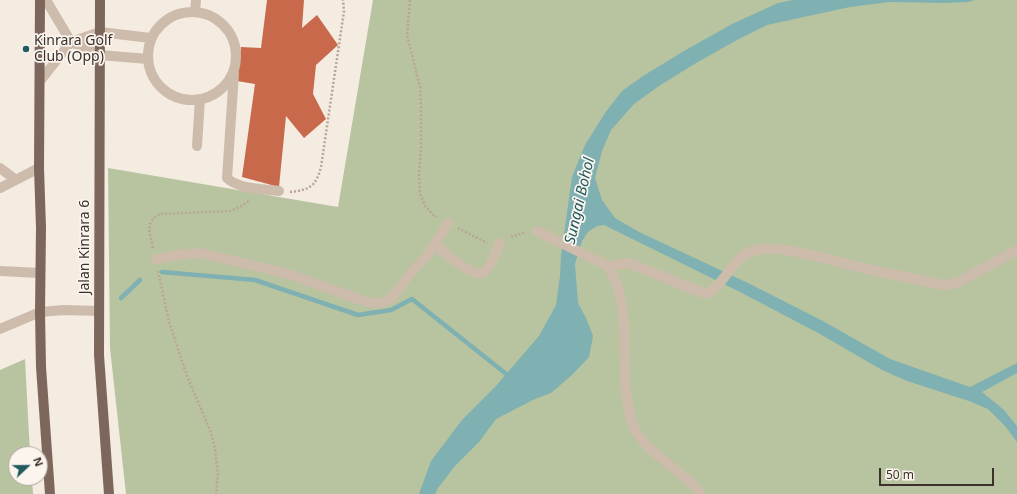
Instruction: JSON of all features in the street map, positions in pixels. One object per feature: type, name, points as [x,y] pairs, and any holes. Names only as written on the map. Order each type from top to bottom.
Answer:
[{"type":"main road","points":[[40,0],[40,312],[50,494]]},
{"type":"main road","name":"Jalan Kinrara 6","points":[[100,0],[99,356],[109,494]]},
{"type":"street","points":[[46,0],[71,42],[100,55],[148,59]]},
{"type":"street","points":[[195,12],[196,0]]},
{"type":"street","points":[[235,65],[230,77],[223,87],[212,95],[200,99],[188,99],[175,96],[165,90],[157,82],[151,71],[148,59],[151,38],[158,27],[169,18],[181,13],[195,12],[207,14],[218,20],[227,29],[233,40],[236,53],[228,178],[233,183],[241,186],[279,191]]},
{"type":"street","points":[[40,81],[71,42],[100,32],[151,38]]},
{"type":"street","points":[[197,146],[200,99]]},
{"type":"street","points":[[0,168],[16,180]]},
{"type":"street","points":[[0,188],[39,168]]},
{"type":"street","points":[[156,259],[200,253],[285,273],[370,303],[381,303],[392,298],[410,274],[430,252],[448,223]]},
{"type":"street","points":[[537,230],[608,266],[618,287],[622,300],[625,386],[631,421],[637,433],[648,447],[695,486],[700,494]]},
{"type":"street","points":[[435,244],[470,271],[477,274],[483,273],[487,269],[500,243]]},
{"type":"street","points":[[608,266],[629,263],[706,294],[711,292],[743,256],[753,251],[780,249],[944,285],[957,283],[1017,250]]},
{"type":"street","points":[[0,271],[40,274]]},
{"type":"street","points":[[0,329],[40,312],[64,310],[99,311]]},
{"type":"path","points":[[279,191],[291,192],[304,190],[312,186],[318,178],[344,11],[343,0]]},
{"type":"path","points":[[410,0],[407,35],[420,87],[421,149],[419,175],[420,193],[425,206],[433,215],[490,244],[500,243],[520,234],[537,230]]},
{"type":"path","points":[[216,494],[218,474],[215,449],[210,430],[187,376],[169,322],[149,225],[153,218],[160,214],[230,211],[255,198]]},
{"type":"green space","points":[[373,0],[1017,0],[1017,494],[126,494],[110,348],[108,168],[338,207]]},
{"type":"green space","points":[[25,359],[30,446],[8,446],[8,486],[32,486],[33,494],[0,494],[0,370]]},
{"type":"water","name":"Sungai Bohol","points":[[793,0],[975,0],[968,2],[944,3],[889,2],[850,7],[767,25],[737,40],[659,86],[634,104],[611,130],[602,151],[595,178],[602,200],[615,218],[639,232],[748,283],[823,321],[890,359],[970,387],[1017,363],[1017,373],[982,392],[1004,410],[1017,426],[1017,442],[1005,426],[988,409],[969,401],[907,381],[882,370],[820,334],[742,293],[604,225],[597,226],[588,232],[582,241],[575,264],[578,303],[593,336],[589,357],[572,375],[551,393],[535,399],[496,419],[479,442],[455,466],[435,494],[419,494],[431,461],[462,420],[495,387],[539,336],[556,305],[572,177],[585,145],[605,113],[622,91],[643,76],[684,51],[732,24],[778,3]]},
{"type":"building","points":[[267,0],[304,0],[302,28],[317,15],[338,45],[316,65],[313,94],[326,119],[304,138],[286,116],[279,187],[242,177],[255,84],[237,81],[241,47],[261,48]]},
{"type":"waterway","points":[[162,272],[255,280],[358,315],[391,310],[412,299],[510,377]]},
{"type":"waterway","points":[[121,298],[140,280]]},
{"type":"place","name":"Kinrara Golf Club (Opp)","points":[[26,49]]}]
